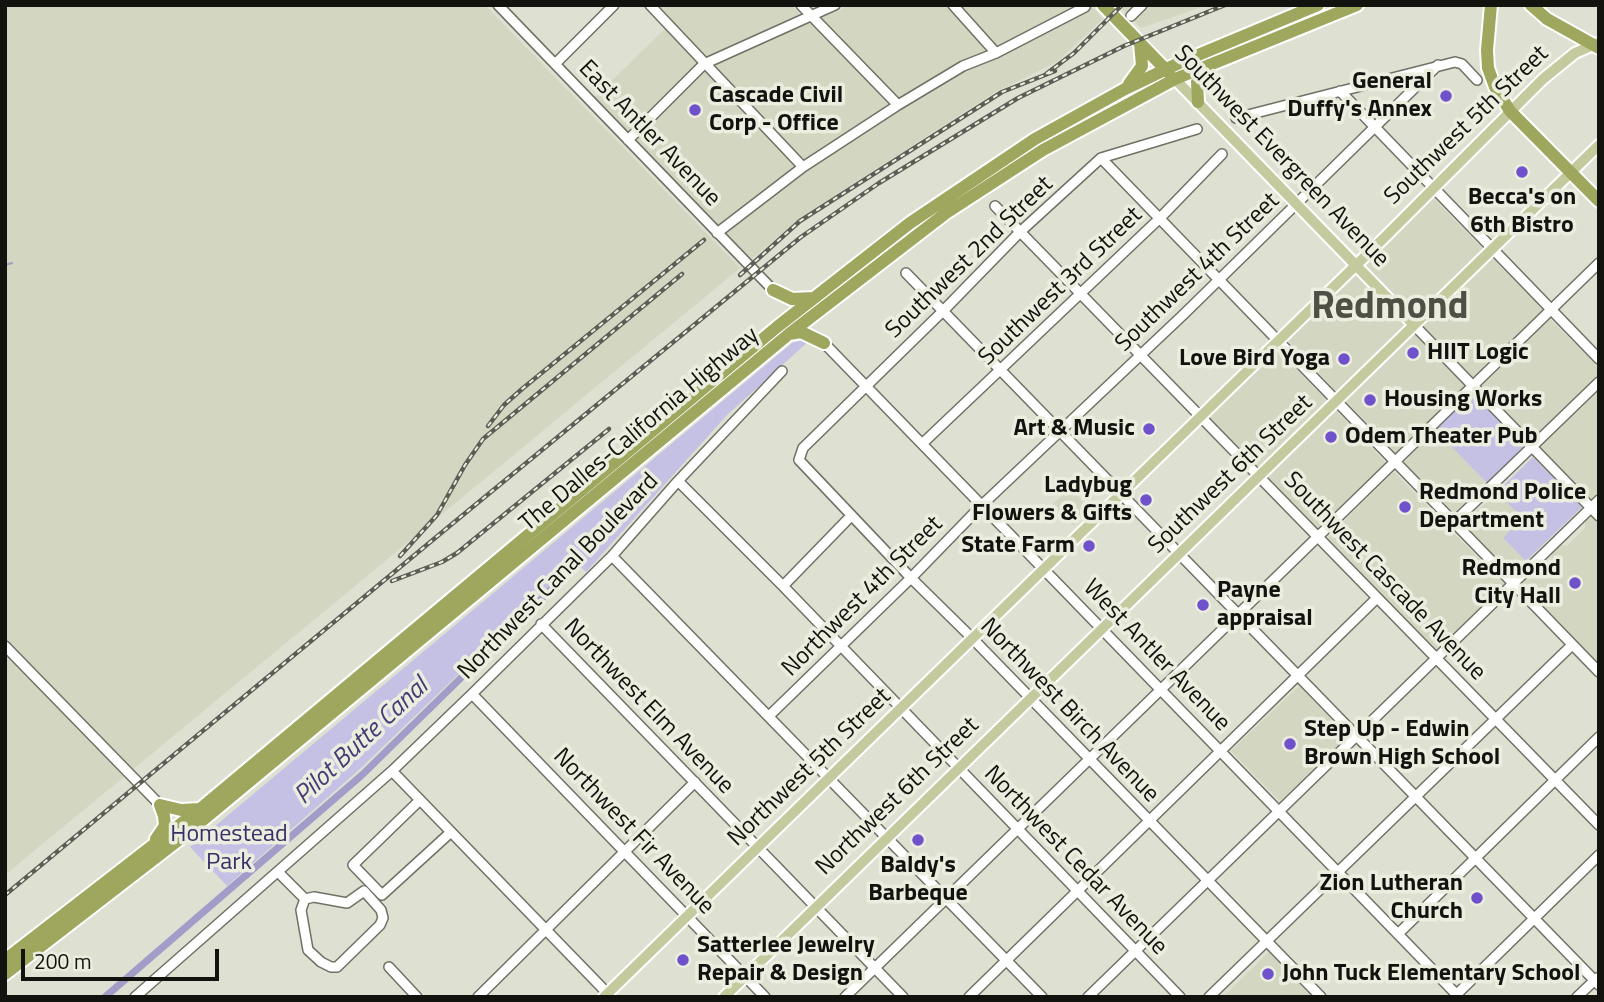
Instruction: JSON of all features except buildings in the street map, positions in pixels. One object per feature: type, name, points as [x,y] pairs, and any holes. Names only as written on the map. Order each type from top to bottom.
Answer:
[{"type":"highway","name":"Southwest Evergreen Avenue","points":[[1103,5],[1170,74]]},
{"type":"highway","name":"The Dalles-California Highway","points":[[5,974],[186,835],[789,334],[918,233],[998,178],[1170,74],[1271,23],[1318,5]]},
{"type":"highway","name":"The Dalles-California Highway","points":[[5,960],[200,809],[776,327],[909,223],[1035,139],[1125,89],[1213,61],[1357,5]]},
{"type":"highway","points":[[1491,5],[1487,50],[1488,68],[1495,86],[1510,111],[1599,201]]},
{"type":"highway","points":[[1531,5],[1547,19],[1597,45]]},
{"type":"highway","points":[[1125,89],[1142,66],[1139,42]]},
{"type":"highway","points":[[1198,102],[1197,82],[1213,61]]},
{"type":"highway","points":[[773,290],[792,299],[813,298]]},
{"type":"highway","points":[[773,290],[782,307],[776,327]]},
{"type":"highway","points":[[820,310],[816,328],[824,343]]},
{"type":"highway","points":[[789,334],[801,332],[824,343]]},
{"type":"highway","points":[[160,805],[181,810],[200,809]]},
{"type":"highway","points":[[151,848],[165,826],[160,805]]},
{"type":"main road","name":"Southwest 5th Street","points":[[1044,569],[1510,111],[1566,58],[1597,45]]},
{"type":"main road","name":"Southwest Evergreen Avenue","points":[[1170,74],[1413,324]]},
{"type":"main road","name":"Southwest 6th Street","points":[[1103,630],[1599,145]]},
{"type":"main road","name":"Northwest 5th Street","points":[[608,996],[757,847],[1044,569]]},
{"type":"main road","name":"Northwest 6th Street","points":[[724,997],[958,767],[1103,630]]},
{"type":"street","points":[[555,64],[614,5]]},
{"type":"street","points":[[650,5],[803,167]]},
{"type":"street","points":[[801,5],[898,106]]},
{"type":"street","points":[[628,140],[705,64],[835,5]]},
{"type":"street","points":[[953,5],[996,53]]},
{"type":"street","points":[[1131,16],[1142,5]]},
{"type":"street","name":"East Antler Avenue","points":[[500,6],[773,290]]},
{"type":"street","points":[[717,233],[803,167],[963,66],[996,53],[1085,7]]},
{"type":"street","points":[[1236,118],[1455,62],[1462,64],[1477,80]]},
{"type":"street","name":"Southwest 4th Street","points":[[982,505],[1141,356],[1438,65]]},
{"type":"street","points":[[1340,91],[1599,359]]},
{"type":"street","points":[[1197,129],[1101,158],[1599,672]]},
{"type":"street","name":"Southwest 3rd Street","points":[[923,443],[1002,371],[1222,154]]},
{"type":"street","name":"Southwest 2nd Street","points":[[803,449],[1020,232],[1101,158]]},
{"type":"street","name":"Southwest Cascade Avenue","points":[[995,206],[1599,825]]},
{"type":"street","points":[[845,997],[1599,263]]},
{"type":"street","points":[[906,273],[1598,980],[1577,997]]},
{"type":"street","name":"Southwest Evergreen Avenue","points":[[1413,324],[1599,516]]},
{"type":"street","name":"West Antler Avenue","points":[[824,343],[1456,996]]},
{"type":"street","name":"Northwest Canal Boulevard","points":[[135,997],[392,771],[472,694],[612,555],[782,371]]},
{"type":"street","points":[[1454,522],[1599,383]]},
{"type":"street","name":"Northwest Birch Avenue","points":[[803,449],[799,460],[851,516],[1321,997]]},
{"type":"street","name":"Northwest Cedar Avenue","points":[[678,481],[1180,997]]},
{"type":"street","points":[[1088,997],[1599,500]]},
{"type":"street","name":"Northwest 4th Street","points":[[769,716],[982,505]]},
{"type":"street","points":[[783,586],[851,516]]},
{"type":"street","points":[[612,555],[1042,997]]},
{"type":"street","points":[[969,997],[1377,598]]},
{"type":"street","name":"Northwest Elm Avenue","points":[[541,624],[903,997]]},
{"type":"street","points":[[1209,997],[1572,645]]},
{"type":"street","points":[[5,646],[160,805]]},
{"type":"street","name":"Northwest Fir Avenue","points":[[472,694],[765,997]]},
{"type":"street","points":[[1398,934],[1599,737]]},
{"type":"street","points":[[392,771],[608,996]]},
{"type":"street","points":[[478,997],[695,782]]},
{"type":"street","points":[[420,800],[353,865],[382,895],[451,832]]},
{"type":"street","points":[[1456,996],[1599,855]]},
{"type":"street","points":[[278,872],[305,899]]},
{"type":"street","points":[[364,891],[381,910],[383,918],[380,925],[337,967],[331,967],[308,950],[301,910],[305,899],[314,897],[347,903],[364,891]]},
{"type":"street","points":[[389,967],[417,997]]},
{"type":"shaded area","points":[[5,5],[485,5],[740,268],[5,875]]},
{"type":"shaded area","points":[[658,5],[791,5],[809,24],[850,5],[1090,5],[1103,19],[1058,61],[994,93],[801,217],[752,259],[594,98],[673,21]]},
{"type":"shaded area","points":[[1119,5],[1207,5],[1141,28]]},
{"type":"shaded area","points":[[1432,197],[1543,310],[1397,454],[1287,340]]},
{"type":"shaded area","points":[[1550,319],[1599,368],[1599,375],[1533,440],[1481,387]]},
{"type":"shaded area","points":[[1277,349],[1386,463],[1317,529],[1208,418]]},
{"type":"shaded area","points":[[1599,391],[1599,493],[1591,500],[1540,447]]},
{"type":"shaded area","points":[[1435,430],[1488,484],[1456,513],[1404,462]]},
{"type":"shaded area","points":[[1394,472],[1504,584],[1435,652],[1325,540]]},
{"type":"shaded area","points":[[1070,488],[1091,510],[1074,526],[1053,504]]},
{"type":"shaded area","points":[[1497,492],[1523,518],[1503,538],[1526,561],[1512,575],[1463,525]]},
{"type":"shaded area","points":[[1590,515],[1599,524],[1599,664],[1521,585],[1523,579],[1532,579],[1552,560],[1551,553],[1560,545],[1567,546],[1585,528],[1585,521]]},
{"type":"shaded area","name":"Step Up - Edwin Brown High School","points":[[1299,686],[1348,737],[1280,801],[1231,751]]},
{"type":"shaded area","name":"John Tuck Elementary School","points":[[1269,952],[1312,997],[1223,997]]},
{"type":"green space","name":"Homestead Park","points":[[809,341],[727,415],[586,572],[575,562],[361,768],[227,886],[190,847],[792,343]]},
{"type":"green space","points":[[1473,392],[1526,447],[1488,484],[1435,430]]},
{"type":"green space","points":[[1533,457],[1582,507],[1526,561],[1503,538],[1522,518],[1497,492]]},
{"type":"waterway","points":[[5,265],[12,263]]},
{"type":"waterway","name":"Pilot Butte Canal","points":[[105,997],[362,775],[577,564]]},
{"type":"railway","points":[[1046,74],[1074,53],[1122,5]]},
{"type":"railway","points":[[5,895],[801,237],[879,183],[1018,98],[1124,46],[1225,5]]},
{"type":"railway","points":[[740,275],[800,221],[1002,92],[1055,71]]},
{"type":"railway","points":[[488,426],[504,405],[522,389],[704,240]]},
{"type":"railway","points":[[400,556],[437,515],[483,439],[682,274]]},
{"type":"railway","points":[[392,581],[442,562],[457,553],[609,429]]},
{"type":"place","name":"General Duffy's Annex","points":[[1446,96]]},
{"type":"place","name":"Cascade Civil Corp - Office","points":[[695,110]]},
{"type":"place","name":"Becca's on 6th Bistro","points":[[1522,172]]},
{"type":"place","name":"HIIT Logic","points":[[1413,353]]},
{"type":"place","name":"Love Bird Yoga","points":[[1344,359]]},
{"type":"place","name":"Housing Works","points":[[1370,400]]},
{"type":"place","name":"Art & Music","points":[[1149,429]]},
{"type":"place","name":"Odem Theater Pub","points":[[1331,437]]},
{"type":"place","name":"Ladybug Flowers & Gifts","points":[[1146,500]]},
{"type":"place","name":"Redmond Police Department","points":[[1405,507]]},
{"type":"place","name":"State Farm","points":[[1089,546]]},
{"type":"place","name":"Redmond City Hall","points":[[1575,583]]},
{"type":"place","name":"Payne appraisal","points":[[1203,605]]},
{"type":"place","name":"Step Up - Edwin Brown High School","points":[[1290,744]]},
{"type":"place","name":"Baldy's Barbeque","points":[[918,840]]},
{"type":"place","name":"Zion Lutheran Church","points":[[1477,898]]},
{"type":"place","name":"Satterlee Jewelry Repair & Design","points":[[683,960]]},
{"type":"place","name":"John Tuck Elementary School","points":[[1268,974]]},
{"type":"district","name":"Redmond","points":[[1390,309]]}]
